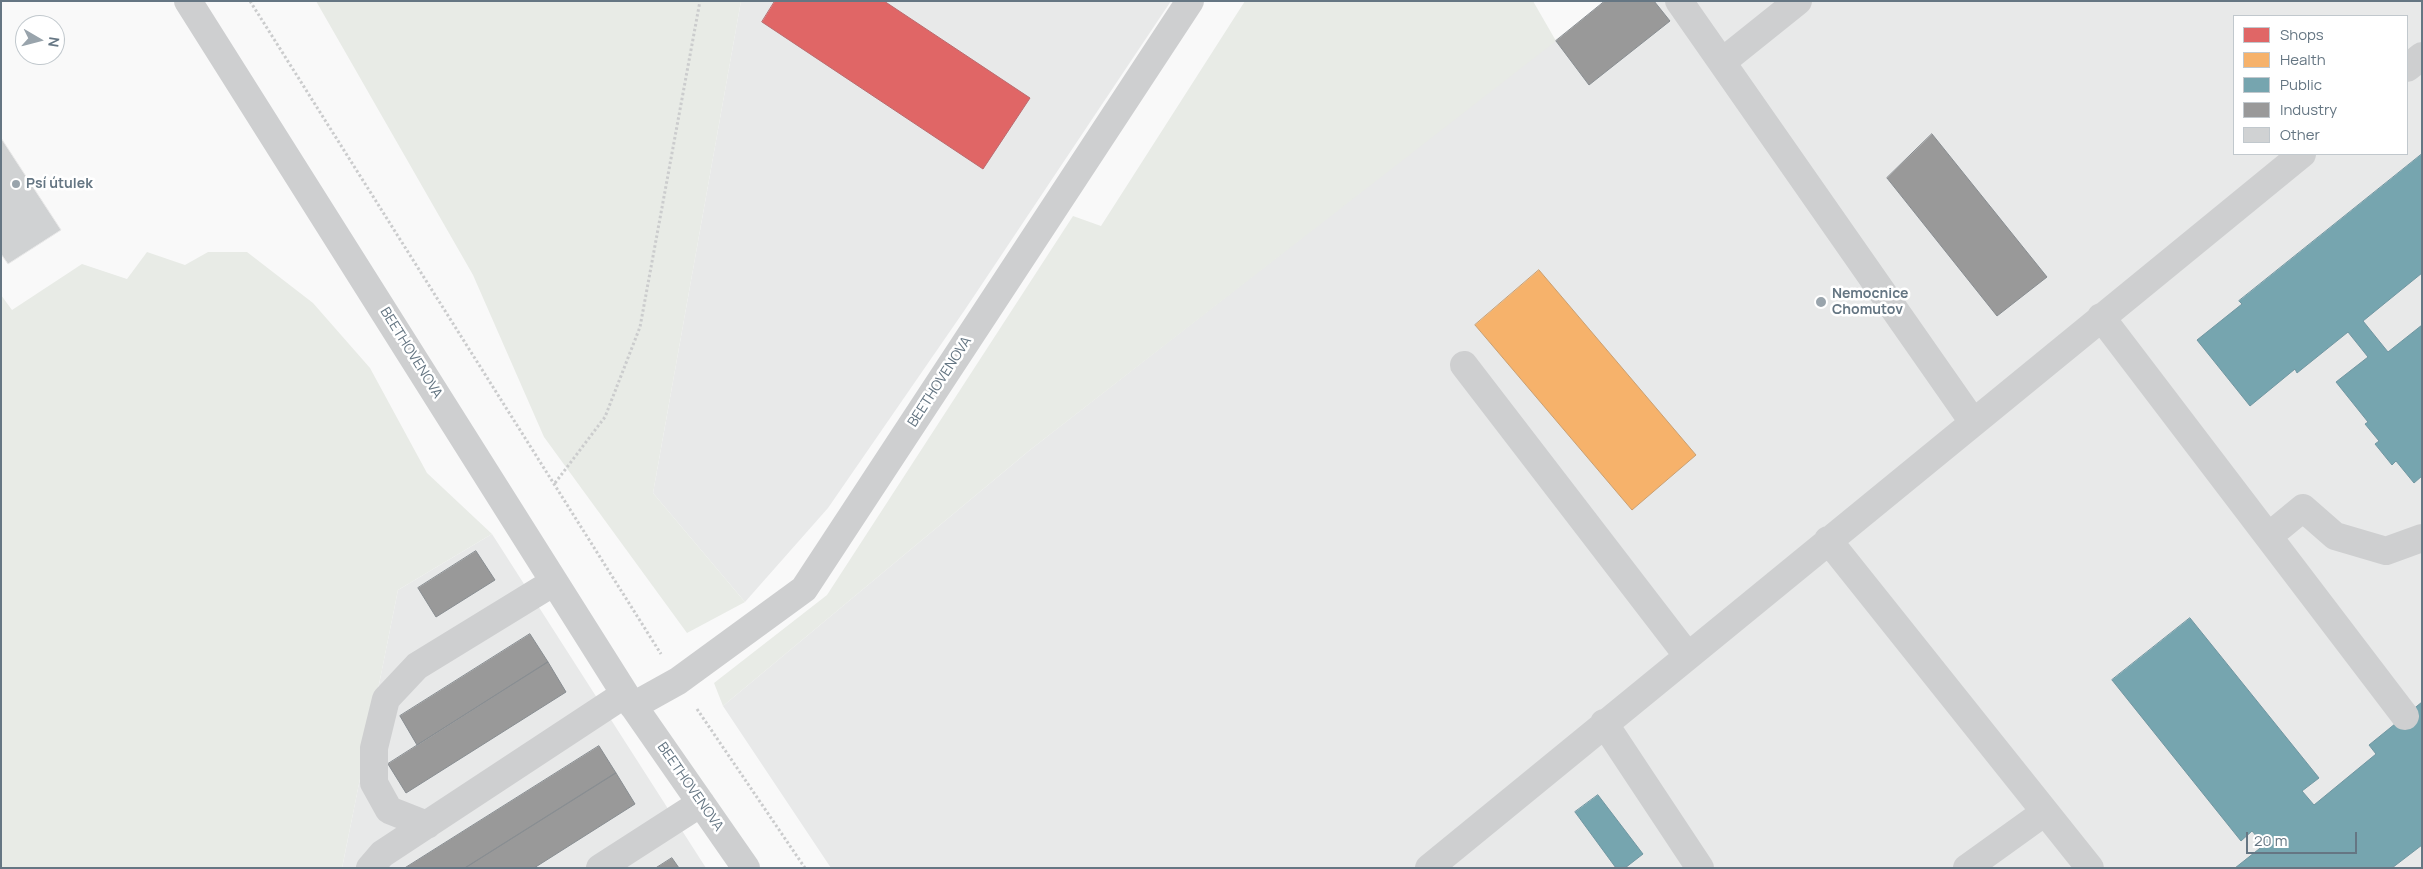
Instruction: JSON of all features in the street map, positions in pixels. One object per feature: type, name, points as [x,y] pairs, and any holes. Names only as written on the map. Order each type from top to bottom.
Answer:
[{"type":"street","name":"BEETHOVENOVA","points":[[188,1],[629,700],[746,868]]},
{"type":"street","name":"BEETHOVENOVA","points":[[629,700],[678,681],[804,589],[1190,1]]},
{"type":"street","points":[[1679,1],[1973,422]]},
{"type":"street","points":[[1722,62],[1798,1]]},
{"type":"street","points":[[2408,67],[2422,56]]},
{"type":"street","points":[[1435,866],[1687,655],[2301,155]]},
{"type":"street","points":[[2101,318],[2270,536],[2405,716]]},
{"type":"street","points":[[1464,365],[1687,655]]},
{"type":"street","points":[[2270,536],[2303,508],[2335,536],[2386,551],[2422,538]]},
{"type":"street","points":[[1828,540],[2090,868]]},
{"type":"street","points":[[427,825],[389,810],[374,783],[374,748],[386,699],[417,666],[554,582]]},
{"type":"street","points":[[370,868],[382,854],[629,700]]},
{"type":"street","points":[[1604,724],[1700,868]]},
{"type":"street","points":[[600,868],[701,803]]},
{"type":"street","points":[[1967,868],[2045,812]]},
{"type":"path","points":[[250,1],[678,681],[805,868]]},
{"type":"path","points":[[555,483],[604,417],[640,327],[700,1]]},
{"type":"shaded area","points":[[316,1],[741,1],[653,493],[745,602],[687,633],[544,437],[473,275]]},
{"type":"shaded area","points":[[741,1],[1171,1],[964,311],[828,508],[745,602],[653,493]]},
{"type":"shaded area","points":[[1245,1],[1533,1],[1556,41],[1030,450],[723,706],[714,683],[827,595],[1073,216],[1101,226]]},
{"type":"shaded area","name":"Nemocnice Chomutov","points":[[1605,1],[2422,1],[2422,868],[831,868],[723,706],[1030,450]]},
{"type":"shaded area","points":[[147,252],[185,265],[208,252],[247,252],[313,303],[370,368],[427,473],[492,534],[398,590],[342,868],[1,868],[1,295],[12,310],[82,264],[127,279]]},
{"type":"shaded area","points":[[492,534],[706,868],[342,868],[398,590]]},
{"type":"building: Shops","points":[[775,1],[884,1],[1030,98],[983,169],[762,22]]},
{"type":"building: Health","points":[[1539,270],[1696,455],[1632,510],[1475,325]]},
{"type":"building: Public","points":[[2422,154],[2422,273],[2363,321],[2388,352],[2422,325],[2422,476],[2414,483],[2396,461],[2392,465],[2375,444],[2379,441],[2365,424],[2368,422],[2336,382],[2368,357],[2348,332],[2297,373],[2295,369],[2250,406],[2197,340],[2242,304],[2239,301]]},
{"type":"building: Public","points":[[2190,618],[2319,778],[2302,791],[2314,805],[2376,754],[2369,745],[2422,702],[2422,845],[2392,868],[2235,868],[2264,845],[2252,831],[2241,841],[2112,680]]},
{"type":"building: Public","points":[[1598,795],[1643,854],[1625,868],[1616,868],[1575,812]]},
{"type":"building: Industry","points":[[1605,1],[1654,1],[1670,21],[1589,85],[1556,41]]},
{"type":"building: Industry","points":[[1932,134],[2047,277],[1997,316],[1887,178]]},
{"type":"building: Industry","points":[[476,551],[495,580],[436,617],[418,588]]},
{"type":"building: Industry","points":[[530,634],[548,662],[417,745],[400,716]]},
{"type":"building: Industry","points":[[548,662],[566,692],[406,793],[388,764]]},
{"type":"building: Industry","points":[[599,746],[616,773],[465,868],[405,868]]},
{"type":"building: Industry","points":[[616,773],[635,804],[534,868],[465,868]]},
{"type":"building: Industry","points":[[672,858],[679,868],[656,868]]},
{"type":"building: Other","name":"Psí útulek","points":[[1,138],[61,230],[8,264],[1,254]]},
{"type":"place","name":"Psí útulek","points":[[16,184]]},
{"type":"place","name":"Nemocnice Chomutov","points":[[1821,302]]}]
